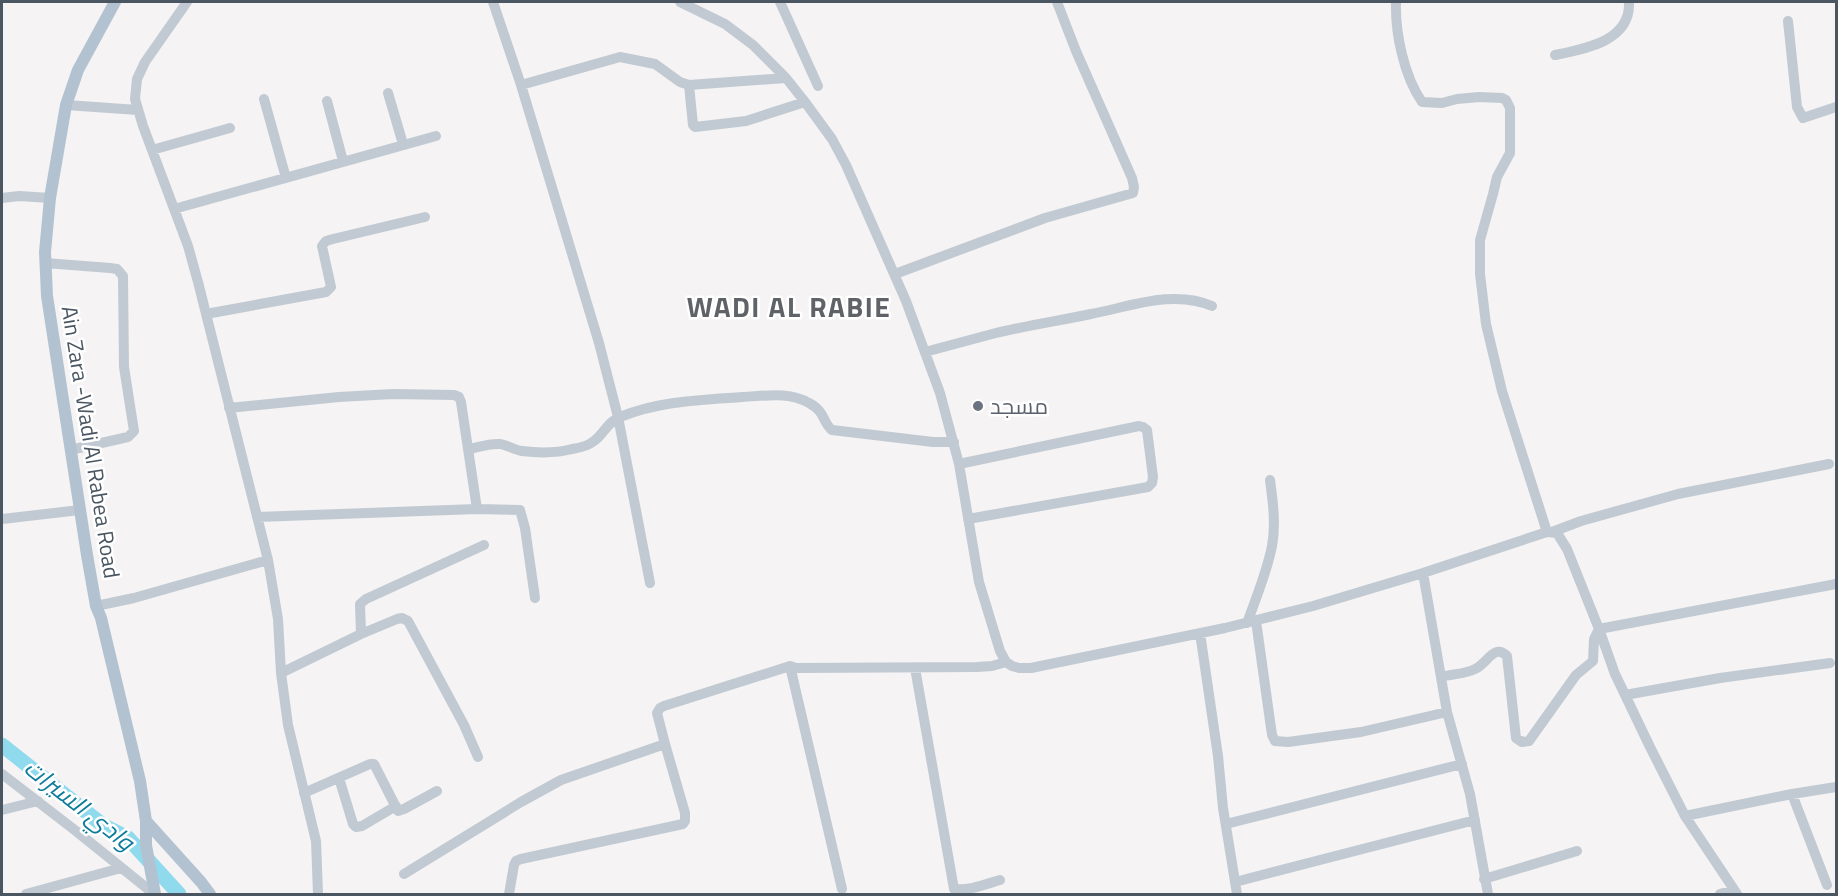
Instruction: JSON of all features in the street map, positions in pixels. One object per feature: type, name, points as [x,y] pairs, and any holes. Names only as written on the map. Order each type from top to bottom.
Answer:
[{"type":"main road","name":"Ain Zara -Wadi Al Rabea Road","points":[[115,2],[86,53],[66,105],[50,198],[45,263],[47,296],[96,606],[101,618],[137,770],[146,821],[146,845],[154,894]]},
{"type":"main road","points":[[146,821],[210,894]]},
{"type":"street","points":[[187,2],[145,62],[137,79],[135,99],[188,246],[268,560],[278,619],[281,673],[288,725],[316,841],[318,894]]},
{"type":"street","points":[[493,2],[521,85],[599,343],[618,417],[650,583]]},
{"type":"street","points":[[680,2],[711,16],[753,45],[786,78],[805,102],[832,139],[846,165],[895,274],[940,393],[959,464],[981,591],[1000,651],[1006,662],[1019,668],[1031,668],[1251,622],[1313,606],[1581,521],[1678,494],[1829,464]]},
{"type":"street","points":[[780,2],[818,86]]},
{"type":"street","points":[[895,274],[1045,218],[1133,193],[1132,178],[1057,2]]},
{"type":"street","points":[[1396,2],[1398,36],[1411,82],[1422,102],[1442,103],[1479,97],[1502,98],[1506,100],[1510,108],[1510,153],[1497,177],[1480,240],[1479,268],[1486,324],[1502,391],[1549,532]]},
{"type":"street","points":[[1555,55],[1590,46],[1613,36],[1626,19],[1629,2]]},
{"type":"street","points":[[1788,21],[1797,107],[1800,113],[1803,118],[1836,107]]},
{"type":"street","points":[[521,85],[620,57],[655,63],[680,82],[689,85],[786,78]]},
{"type":"street","points":[[689,85],[695,127],[746,121],[805,102]]},
{"type":"street","points":[[388,93],[403,144]]},
{"type":"street","points":[[264,99],[286,178]]},
{"type":"street","points":[[327,101],[343,161]]},
{"type":"street","points":[[66,105],[138,110]]},
{"type":"street","points":[[152,150],[230,128]]},
{"type":"street","points":[[174,209],[436,136]]},
{"type":"street","points":[[2,198],[19,196],[50,198]]},
{"type":"street","points":[[206,314],[326,292],[331,287],[321,246],[324,243],[425,218]]},
{"type":"street","points":[[45,263],[117,269],[123,276],[123,354],[134,431],[128,437],[70,450]]},
{"type":"street","points":[[925,352],[993,333],[1119,309],[1144,302],[1186,299],[1201,301],[1212,306]]},
{"type":"street","points":[[230,408],[371,395],[454,395],[461,402],[477,509]]},
{"type":"street","points":[[469,450],[490,444],[500,444],[522,451],[571,450],[593,442],[609,423],[618,417],[655,406],[679,401],[774,395],[799,398],[811,403],[824,416],[828,427],[832,430],[923,441],[954,442]]},
{"type":"street","points":[[959,464],[1139,426],[1147,430],[1153,477],[1148,487],[968,519]]},
{"type":"street","points":[[1270,480],[1274,512],[1272,545],[1251,622],[1275,741],[1288,742],[1361,732],[1447,712]]},
{"type":"street","points":[[257,518],[477,509],[520,510],[525,528],[535,598]]},
{"type":"street","points":[[2,519],[80,510]]},
{"type":"street","points":[[1549,532],[1560,536],[1567,549],[1624,695],[1685,816],[1735,892],[1720,894]]},
{"type":"street","points":[[361,634],[360,604],[484,545]]},
{"type":"street","points":[[96,606],[134,598],[268,560]]},
{"type":"street","points":[[1423,573],[1447,712],[1475,820],[1488,894]]},
{"type":"street","points":[[1599,629],[1836,584]]},
{"type":"street","points":[[281,673],[361,634],[402,618],[408,621],[464,725],[478,757]]},
{"type":"street","points":[[1441,676],[1474,670],[1496,651],[1503,652],[1507,657],[1515,738],[1522,742],[1528,741],[1576,675],[1593,661],[1594,639],[1599,629]]},
{"type":"street","points":[[1200,633],[1237,894]]},
{"type":"street","points":[[509,894],[516,861],[683,824],[685,813],[657,713],[660,708],[790,666],[796,668],[915,668],[992,666],[1006,662]]},
{"type":"street","points":[[1624,695],[1720,678],[1830,663]]},
{"type":"street","points":[[790,666],[842,889]]},
{"type":"street","points":[[915,668],[954,889],[960,890],[1000,880]]},
{"type":"street","points":[[404,874],[520,802],[561,780],[665,744]]},
{"type":"street","points":[[304,794],[370,764],[374,764],[398,811],[437,790]]},
{"type":"street","points":[[1226,825],[1462,764]]},
{"type":"street","points":[[2,774],[154,894]]},
{"type":"street","points":[[339,778],[353,824],[356,827],[362,826],[396,806]]},
{"type":"street","points":[[1685,816],[1836,787]]},
{"type":"street","points":[[1792,794],[1827,885]]},
{"type":"street","points":[[2,810],[38,801]]},
{"type":"street","points":[[1235,882],[1475,820]]},
{"type":"street","points":[[1484,879],[1577,851]]},
{"type":"street","points":[[26,894],[121,868]]},
{"type":"waterway","name":"وادي السيرات","points":[[2,745],[104,826],[128,838],[179,894]]},
{"type":"place","name":"مسجد","points":[[978,406]]},
{"type":"district","name":"WADI AL RABIE","points":[[789,307]]}]
